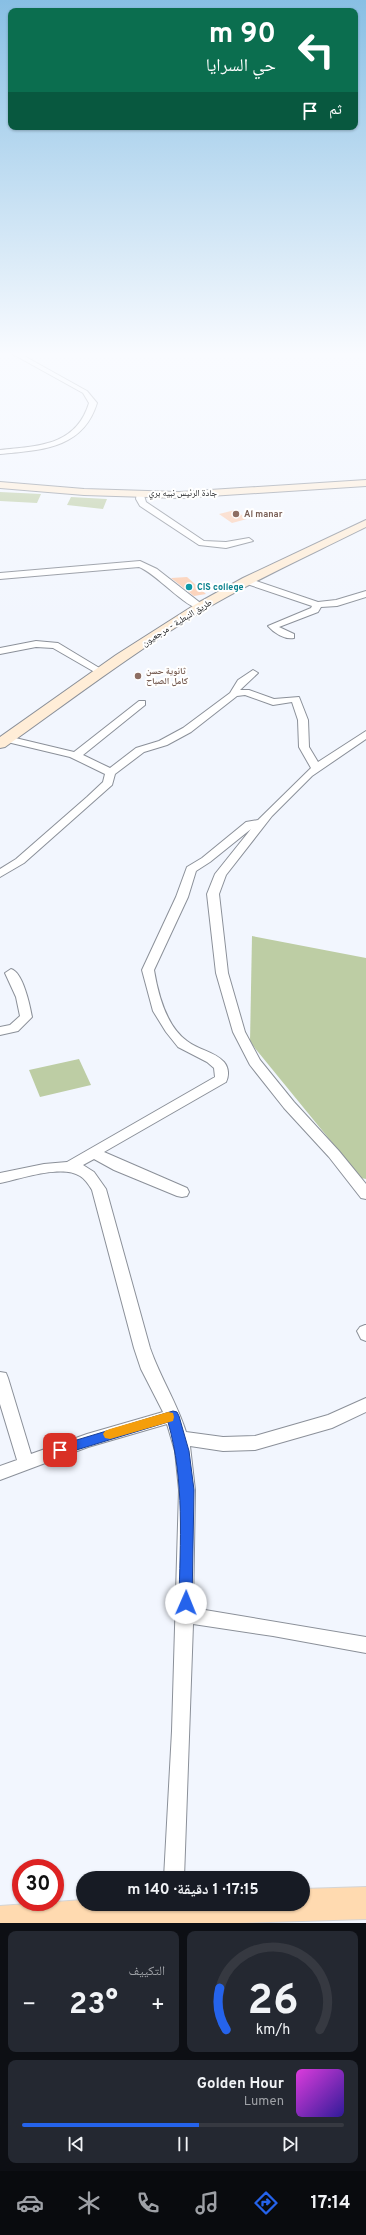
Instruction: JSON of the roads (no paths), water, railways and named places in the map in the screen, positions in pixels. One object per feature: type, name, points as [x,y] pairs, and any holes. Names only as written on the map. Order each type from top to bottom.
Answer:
[{"type":"main road","name":"جادة الرئيس نبيه بري","points":[[0,485],[84,492],[199,494],[366,483]]},
{"type":"main road","name":"طريق النبطية - مرجعيون","points":[[4,741],[101,672],[200,607],[247,581],[366,523]]},
{"type":"main road","points":[[310,1903],[366,1902]]},
{"type":"main road","points":[[0,1922],[126,1911]]},
{"type":"street","points":[[0,452],[40,447],[54,442]]},
{"type":"street","points":[[140,494],[140,499],[143,504],[202,543],[226,545],[249,541]]},
{"type":"street","points":[[0,576],[140,564],[152,570],[181,596],[200,607]]},
{"type":"street","points":[[247,581],[307,603],[317,605],[337,603],[366,594]]},
{"type":"street","points":[[291,636],[277,631],[273,626],[315,610],[317,605]]},
{"type":"street","points":[[0,651],[36,644],[55,645],[101,672]]},
{"type":"street","points":[[234,694],[236,688],[242,681],[253,673]]},
{"type":"street","points":[[0,874],[20,861],[91,799],[108,783],[110,773],[140,750],[163,743],[191,727],[234,694],[246,692],[273,702],[296,699],[303,720],[304,747],[316,768]]},
{"type":"street","points":[[75,756],[142,703]]},
{"type":"street","points":[[366,734],[316,768],[280,801],[260,823],[221,874],[212,894],[222,973],[234,1022],[255,1062],[289,1105],[334,1154],[366,1194]]},
{"type":"street","points":[[4,741],[75,756],[102,767],[110,773]]},
{"type":"street","points":[[0,1178],[69,1167],[92,1152],[126,1135],[180,1101],[221,1079],[222,1074],[220,1066],[212,1059],[182,1044],[170,1029],[159,1011],[152,992],[148,970],[159,951],[182,897],[191,869],[206,860],[250,824],[260,823]]},
{"type":"street","points":[[0,1031],[14,1028],[26,1017],[22,997],[11,972]]},
{"type":"street","points":[[92,1152],[119,1166],[182,1192]]},
{"type":"street","points":[[69,1167],[87,1174],[99,1189],[103,1198],[142,1348],[149,1369],[173,1416],[186,1467],[188,1513],[174,1871]]},
{"type":"street","points":[[0,1378],[26,1463]]},
{"type":"street","points":[[179,1438],[223,1444],[255,1443],[332,1421],[366,1404]]},
{"type":"street","points":[[0,1473],[87,1440],[173,1416]]},
{"type":"street","points":[[185,1615],[273,1628],[366,1645]]},
{"type":"place","name":"Al manar","points":[[236,514]]},
{"type":"place","name":"CIS college","points":[[189,587]]},
{"type":"place","name":"ثانوية حسن كامل الصباح","points":[[138,676]]}]
